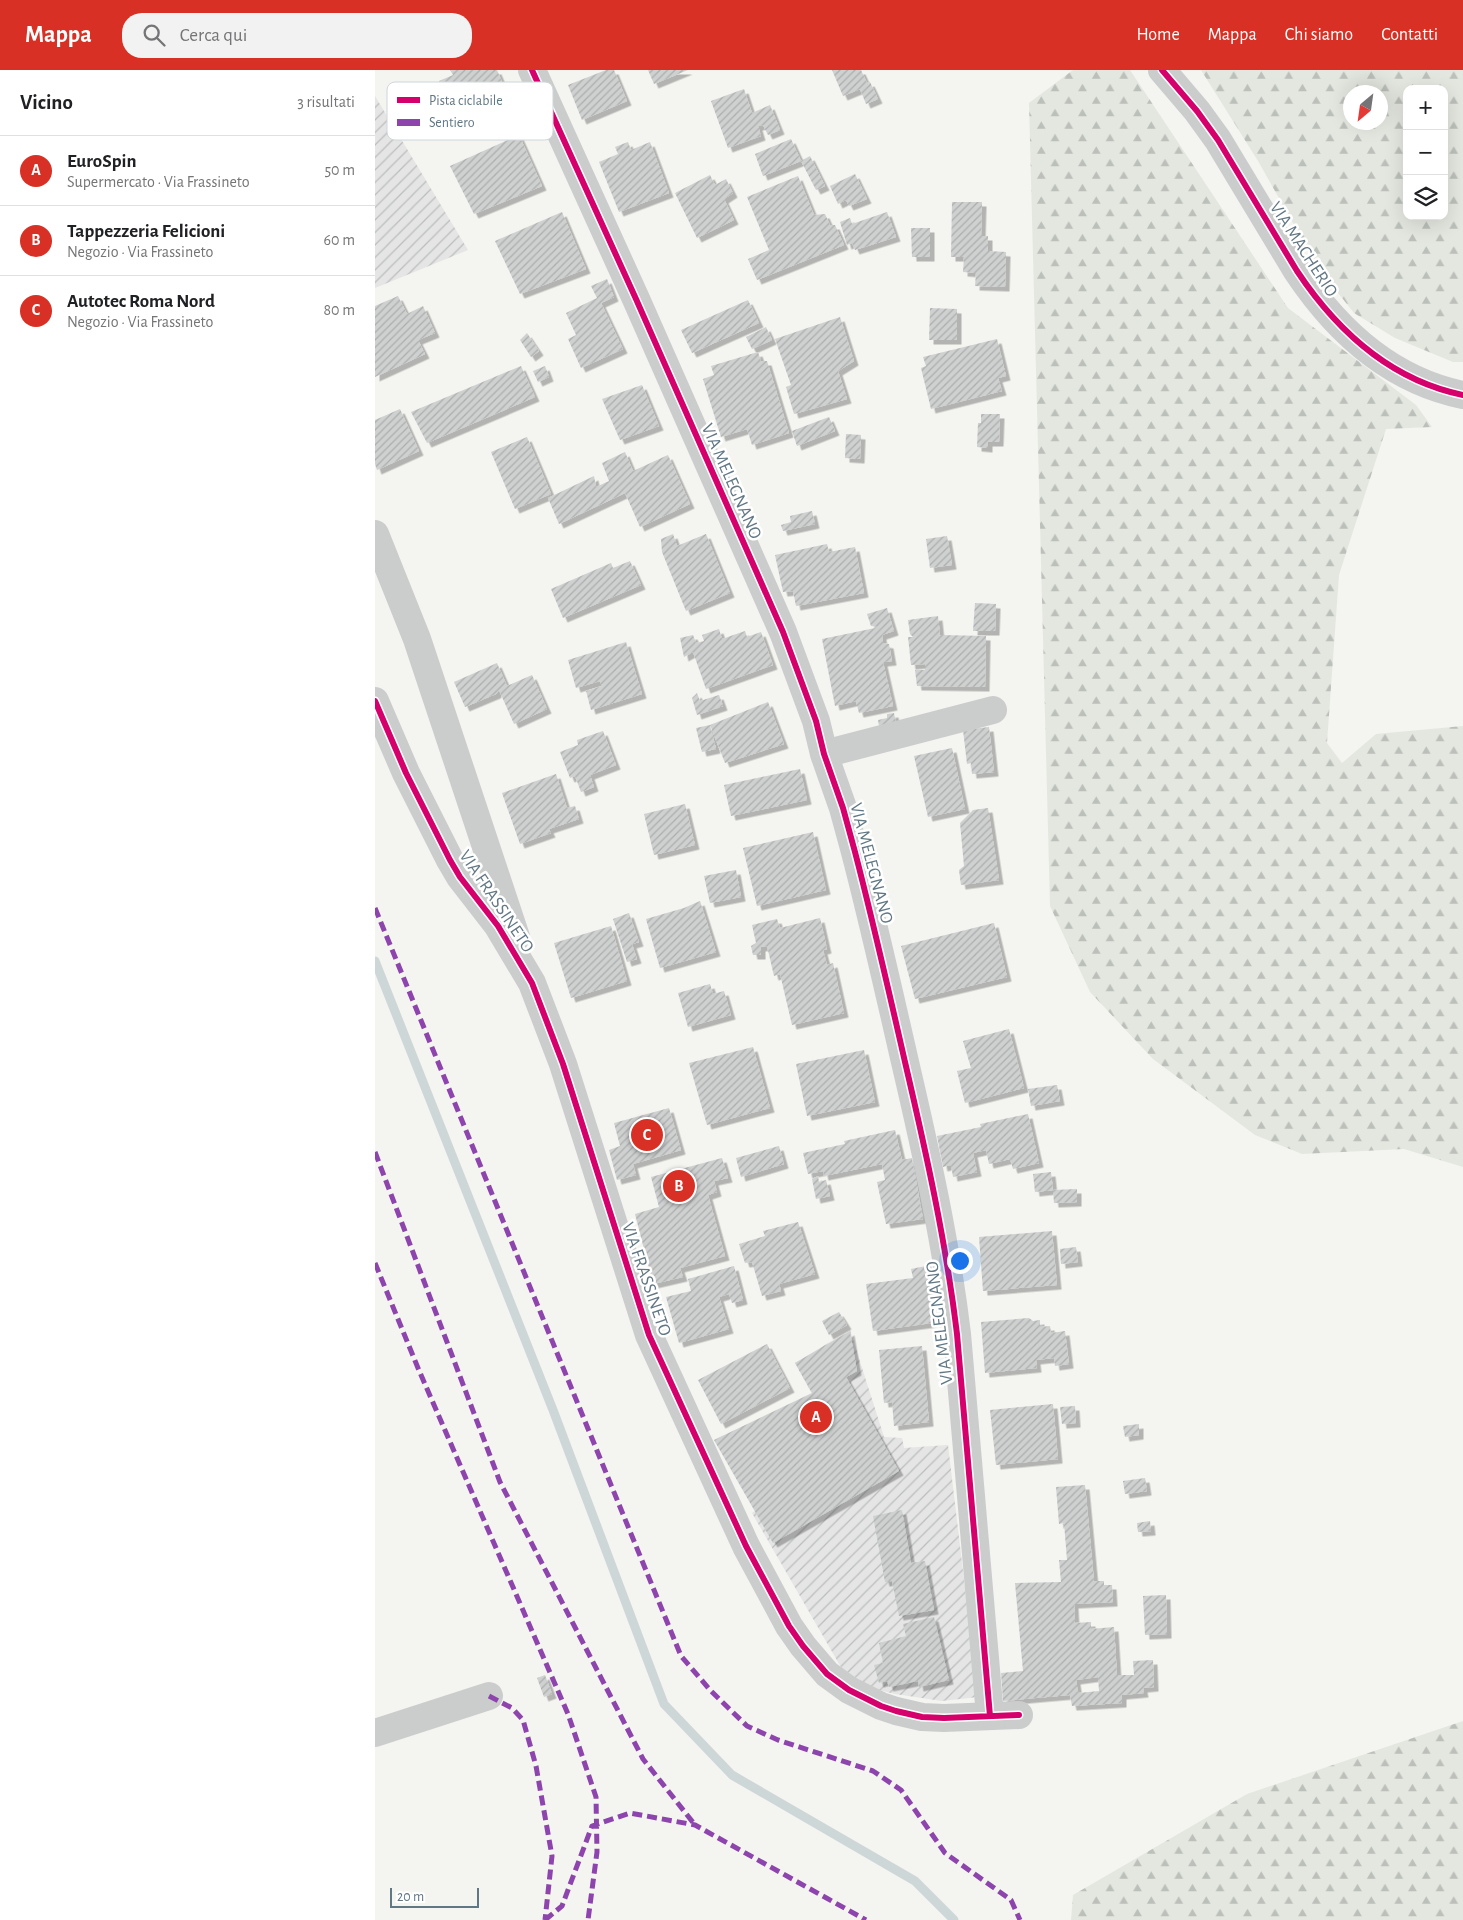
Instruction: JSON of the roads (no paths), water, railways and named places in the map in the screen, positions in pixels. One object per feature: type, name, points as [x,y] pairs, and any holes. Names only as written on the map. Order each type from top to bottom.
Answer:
[{"type":"street","name":"VIA MELEGNANO","points":[[532,70],[537,82]]},
{"type":"street","name":"VIA MACHERIO","points":[[1162,70],[1197,110],[1213,132],[1301,277],[1340,326],[1362,347],[1389,367],[1420,382],[1463,395]]},
{"type":"street","name":"VIA MELEGNANO","points":[[553,116],[780,625],[816,721],[824,754],[843,808],[867,900],[918,1121],[944,1247],[957,1334],[990,1716]]},
{"type":"street","name":"VIA FRASSINETO","points":[[375,534],[415,632],[532,983],[563,1064],[649,1335],[746,1546],[789,1626],[827,1674],[849,1690],[881,1706],[922,1716],[1019,1715]]},
{"type":"street","name":"VIA FRASSINETO","points":[[375,701],[403,766],[450,860],[460,877],[499,926],[532,983]]},
{"type":"street","points":[[824,754],[993,710]]},
{"type":"street","points":[[375,1733],[489,1696]]},
{"type":"waterway","points":[[375,961],[553,1410],[664,1704],[732,1775],[915,1881],[954,1920]]},
{"type":"place","name":"Autotec Roma Nord","points":[[647,1135]]},
{"type":"place","name":"Tappezzeria Felicioni","points":[[679,1186]]},
{"type":"place","name":"EuroSpin","points":[[816,1417]]}]
